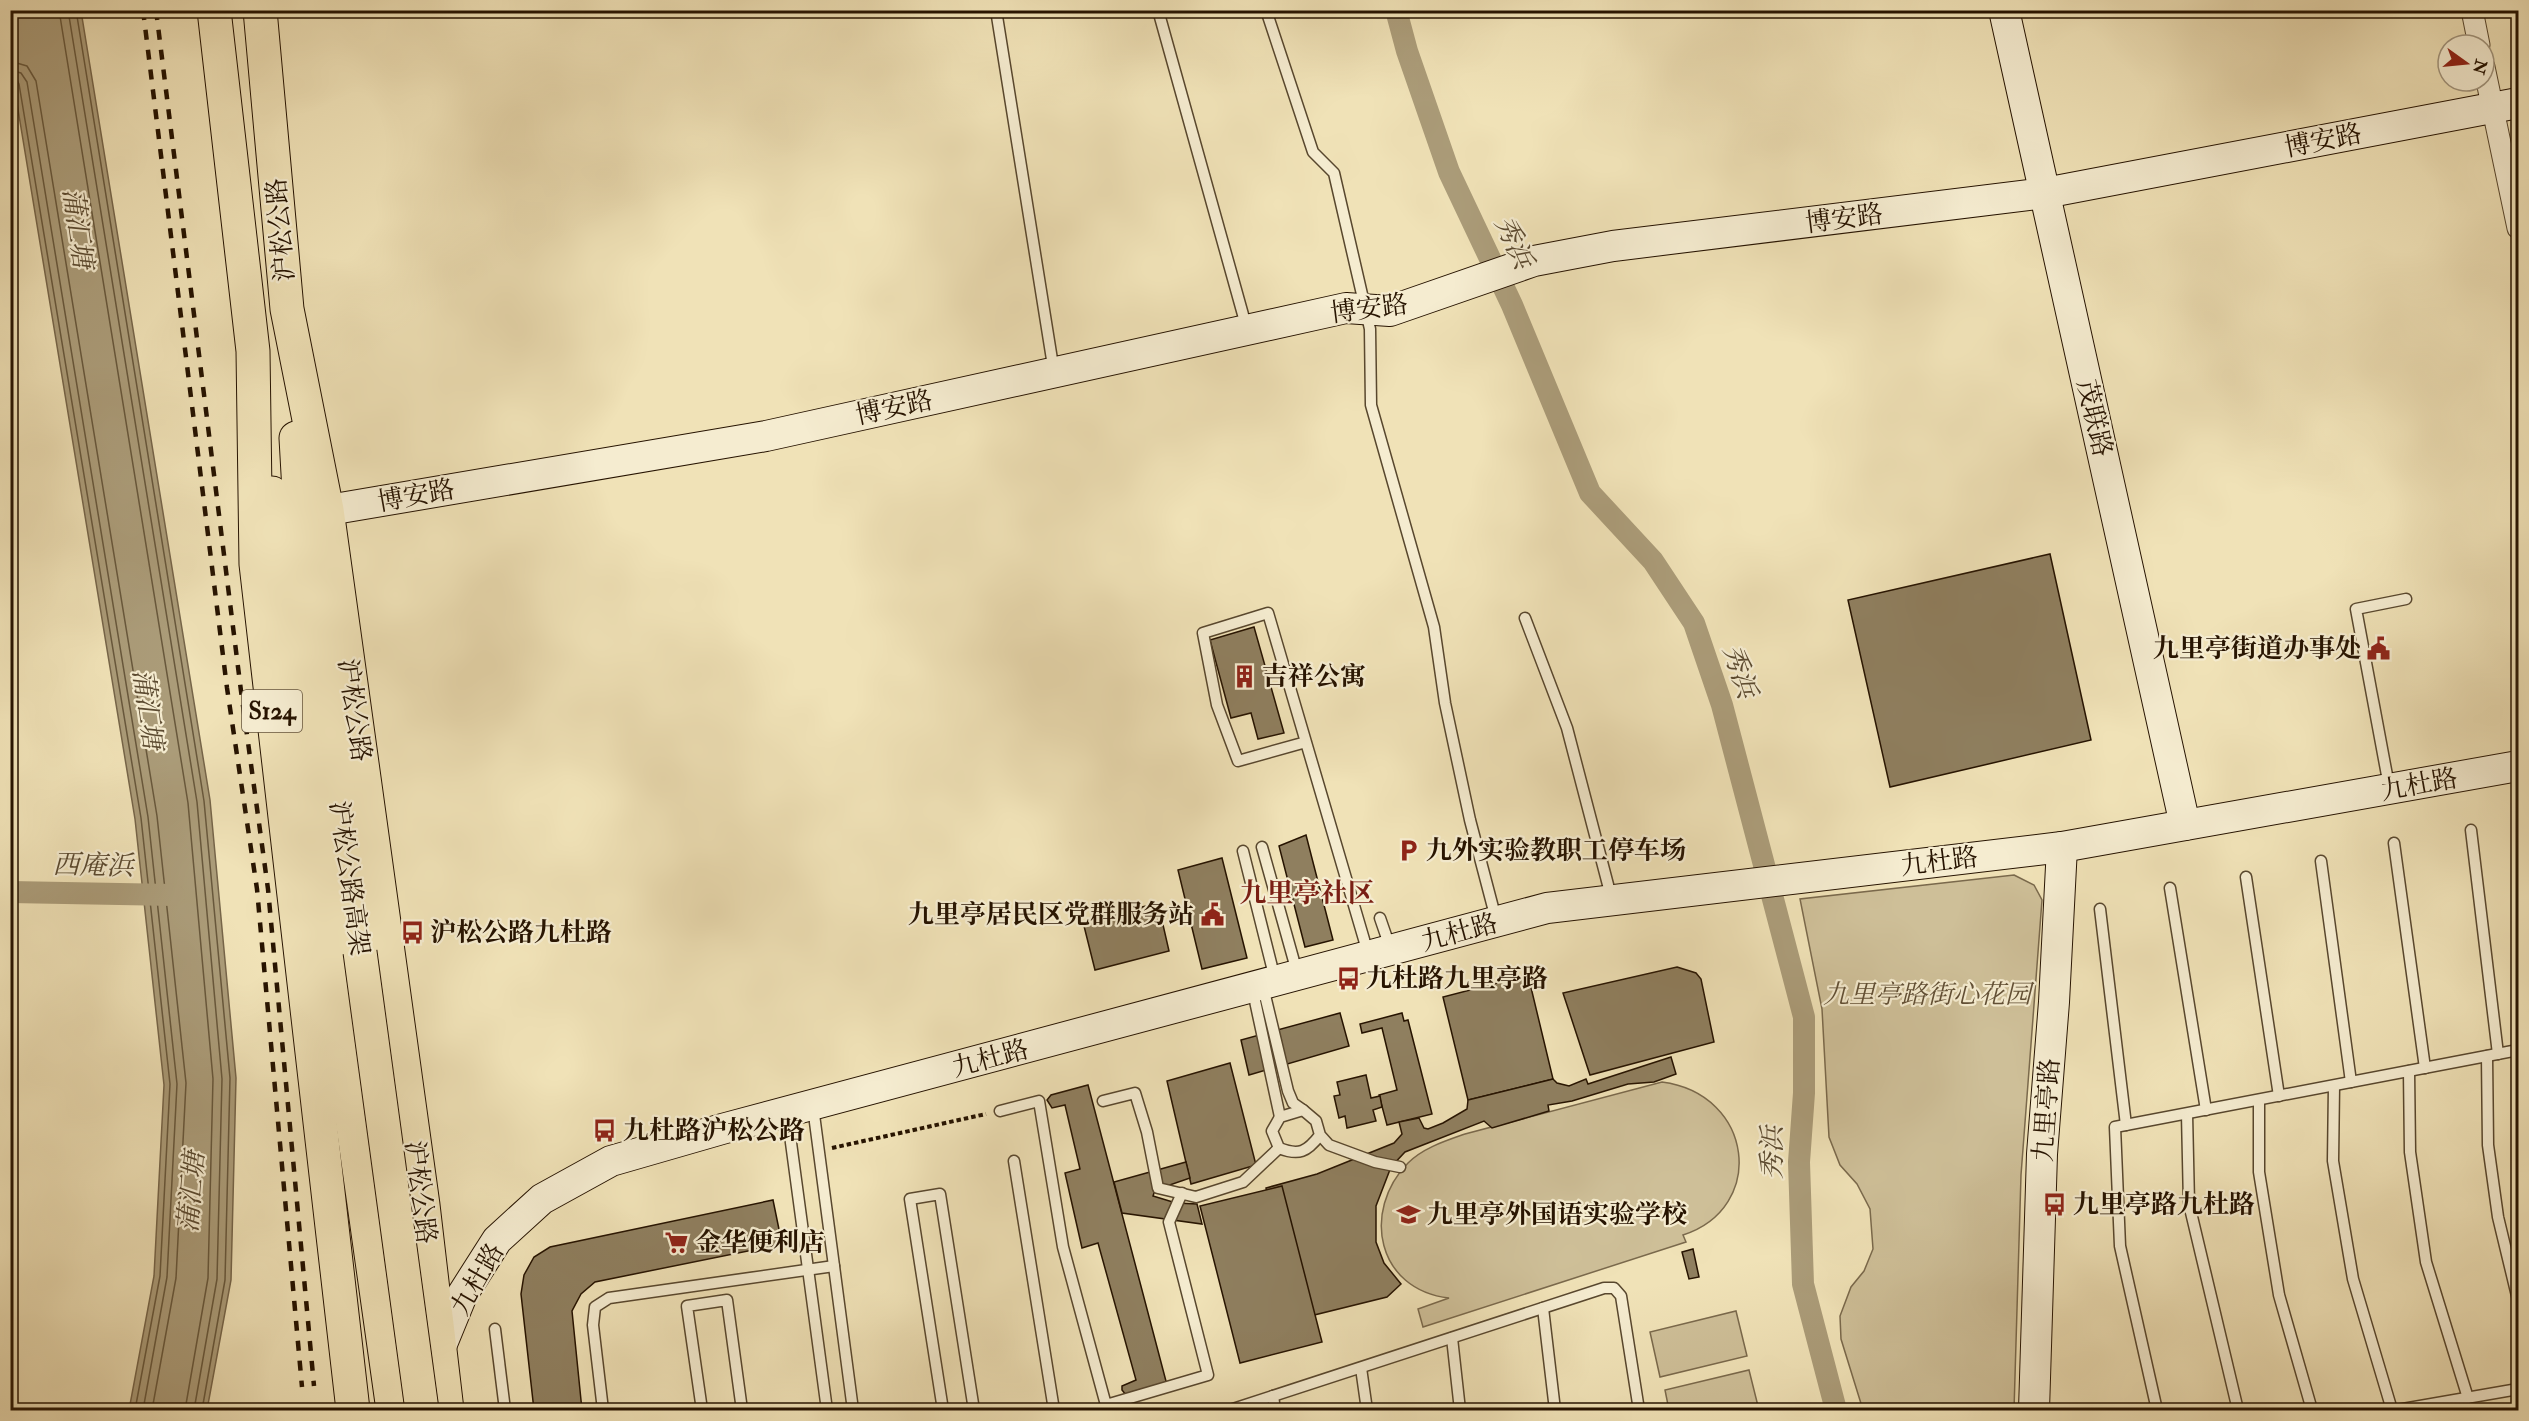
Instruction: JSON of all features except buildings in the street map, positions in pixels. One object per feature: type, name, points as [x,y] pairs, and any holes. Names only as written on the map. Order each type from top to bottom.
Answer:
[{"type":"main road","name":"沪松公路","points":[[214,10],[253,351],[290,517],[422,1193],[447,1410]]},
{"type":"main road","name":"沪松公路","points":[[260,10],[287,309],[290,517],[256,564],[352,1410]]},
{"type":"main road","name":"沪松公路高架","points":[[290,517],[345,953],[393,1410]]},
{"type":"main road","name":"沪松公路高架","points":[[345,953],[422,1410]]},
{"type":"street","name":"茂联路","points":[[2004,10],[2185,825]]},
{"type":"street","points":[[2472,10],[2477,33]]},
{"type":"street","points":[[2496,88],[2506,105],[2518,228]]},
{"type":"street","name":"博安路","points":[[290,517],[766,435],[1346,308],[1390,310],[1474,284],[1534,261],[1613,246],[2044,194],[2506,105]]},
{"type":"street","name":"九杜路","points":[[397,1410],[439,1353],[462,1295],[497,1240],[542,1199],[611,1161],[800,1108],[1547,908],[2061,847],[2518,766]]},
{"type":"street","name":"九里亭路","points":[[2034,1410],[2042,1154],[2054,1002],[2061,847]]},
{"type":"lane","points":[[996,10],[1054,372]]},
{"type":"lane","points":[[1158,10],[1247,330]]},
{"type":"lane","points":[[1266,10],[1313,152],[1334,173],[1370,329],[1371,405],[1434,627],[1445,703],[1470,820],[1497,922]]},
{"type":"lane","points":[[2389,789],[2356,609],[2406,599]]},
{"type":"lane","points":[[1306,742],[1238,761],[1217,705],[1203,633],[1268,613],[1306,742],[1380,953]]},
{"type":"lane","points":[[1525,618],[1567,728],[1612,900]]},
{"type":"lane","points":[[2471,830],[2492,1055],[2488,1145],[2498,1217],[2518,1300]]},
{"type":"lane","points":[[2394,843],[2425,1068]]},
{"type":"lane","points":[[1262,847],[1280,1117],[1272,1131],[1279,1148],[1294,1154],[1308,1150],[1320,1135]]},
{"type":"lane","points":[[1243,851],[1272,982],[1288,1091],[1293,1103],[1316,1121],[1320,1135],[1329,1145],[1375,1162],[1400,1167]]},
{"type":"lane","points":[[2321,861],[2351,1082]]},
{"type":"lane","points":[[2246,877],[2278,1096]]},
{"type":"lane","points":[[2170,888],[2206,1110]]},
{"type":"lane","points":[[2100,909],[2126,1125]]},
{"type":"lane","points":[[1380,918],[1380,953]]},
{"type":"lane","points":[[2157,1410],[2120,1246],[2115,1127],[2518,1050]]},
{"type":"lane","points":[[2409,1071],[2410,1152],[2426,1262],[2468,1398]]},
{"type":"lane","points":[[2334,1086],[2333,1161],[2353,1279],[2392,1410]]},
{"type":"lane","points":[[1103,1101],[1135,1093],[1147,1132],[1158,1188],[1197,1197],[1243,1182],[1279,1148]]},
{"type":"lane","points":[[2259,1100],[2259,1172],[2279,1295],[2312,1410]]},
{"type":"lane","points":[[1000,1111],[1039,1101],[1063,1247],[1106,1405],[1208,1375],[1168,1222],[1182,1193]]},
{"type":"lane","points":[[800,1108],[819,1150],[853,1410]]},
{"type":"lane","points":[[800,1108],[808,1269],[827,1410]]},
{"type":"lane","points":[[1280,1117],[1303,1110]]},
{"type":"lane","points":[[2187,1114],[2189,1204],[2238,1410]]},
{"type":"lane","points":[[1014,1161],[1054,1410]]},
{"type":"lane","points":[[943,1410],[910,1199],[940,1194],[974,1410]]},
{"type":"lane","points":[[603,1410],[593,1325],[595,1307],[609,1298],[834,1266]]},
{"type":"lane","points":[[1230,1410],[1604,1288],[1614,1288],[1621,1296],[1639,1410]]},
{"type":"lane","points":[[702,1410],[687,1306],[727,1300],[742,1410]]},
{"type":"lane","points":[[1543,1308],[1555,1410]]},
{"type":"lane","points":[[495,1329],[506,1410]]},
{"type":"lane","points":[[1452,1338],[1461,1410]]},
{"type":"lane","points":[[1360,1368],[1367,1410]]},
{"type":"lane","points":[[2397,1410],[2450,1406],[2468,1398],[2518,1389]]},
{"type":"lane","points":[[1273,1396],[1275,1410]]},
{"type":"path","points":[[819,1150],[1000,1111]]},
{"type":"green space","name":"九里亭路街心花园","points":[[2014,875],[2034,885],[2042,900],[2021,1175],[2014,1410],[1863,1410],[1841,1339],[1840,1316],[1851,1287],[1864,1271],[1873,1249],[1870,1209],[1857,1184],[1840,1165],[1829,1137],[1822,1009],[1800,899]]},
{"type":"green space","points":[[1662,1082],[1693,1091],[1716,1107],[1731,1129],[1738,1153],[1738,1178],[1728,1201],[1710,1221],[1683,1235],[1686,1242],[1423,1327],[1418,1309],[1449,1298],[1425,1292],[1406,1280],[1392,1264],[1384,1246],[1381,1225],[1384,1203],[1393,1182],[1408,1163],[1427,1149],[1465,1134]]},
{"type":"green space","points":[[1736,1311],[1747,1356],[1660,1377],[1650,1332]]},
{"type":"green space","points":[[1749,1370],[1759,1410],[1669,1410],[1665,1390]]},
{"type":"water","name":"蒲汇塘","points":[[10,11],[81,11],[210,800],[236,1078],[231,1280],[207,1410],[129,1410],[154,1276],[164,1085],[135,819],[11,67]]},
{"type":"waterway","name":"秀浜","points":[[1396,10],[1407,51],[1449,172],[1512,305],[1590,493],[1653,561],[1694,623],[1722,705],[1804,1017],[1804,1093],[1799,1162],[1803,1284],[1836,1410]]},
{"type":"waterway","name":"西庵浜","points":[[10,892],[174,895]]},
{"type":"railway","points":[[143,10],[227,688],[257,889],[302,1387]]},
{"type":"railway","points":[[156,10],[268,889],[314,1386]]},
{"type":"place","name":"九里亭街道办事处","points":[[2379,648]]},
{"type":"place","name":"吉祥公寓","points":[[1244,676]]},
{"type":"place","name":"九外实验教职工停车场","points":[[1408,850]]},
{"type":"place","name":"九里亭居民区党群服务站","points":[[1212,914]]},
{"type":"place","name":"沪松公路九杜路","points":[[412,932]]},
{"type":"place","name":"九杜路九里亭路","points":[[1348,978]]},
{"type":"place","name":"九杜路沪松公路","points":[[605,1130]]},
{"type":"place","name":"九里亭路九杜路","points":[[2055,1204]]},
{"type":"place","name":"九里亭外国语实验学校","points":[[1409,1214]]},
{"type":"place","name":"金华便利店","points":[[677,1242]]},
{"type":"district","name":"九里亭社区","points":[[1307,893]]}]
